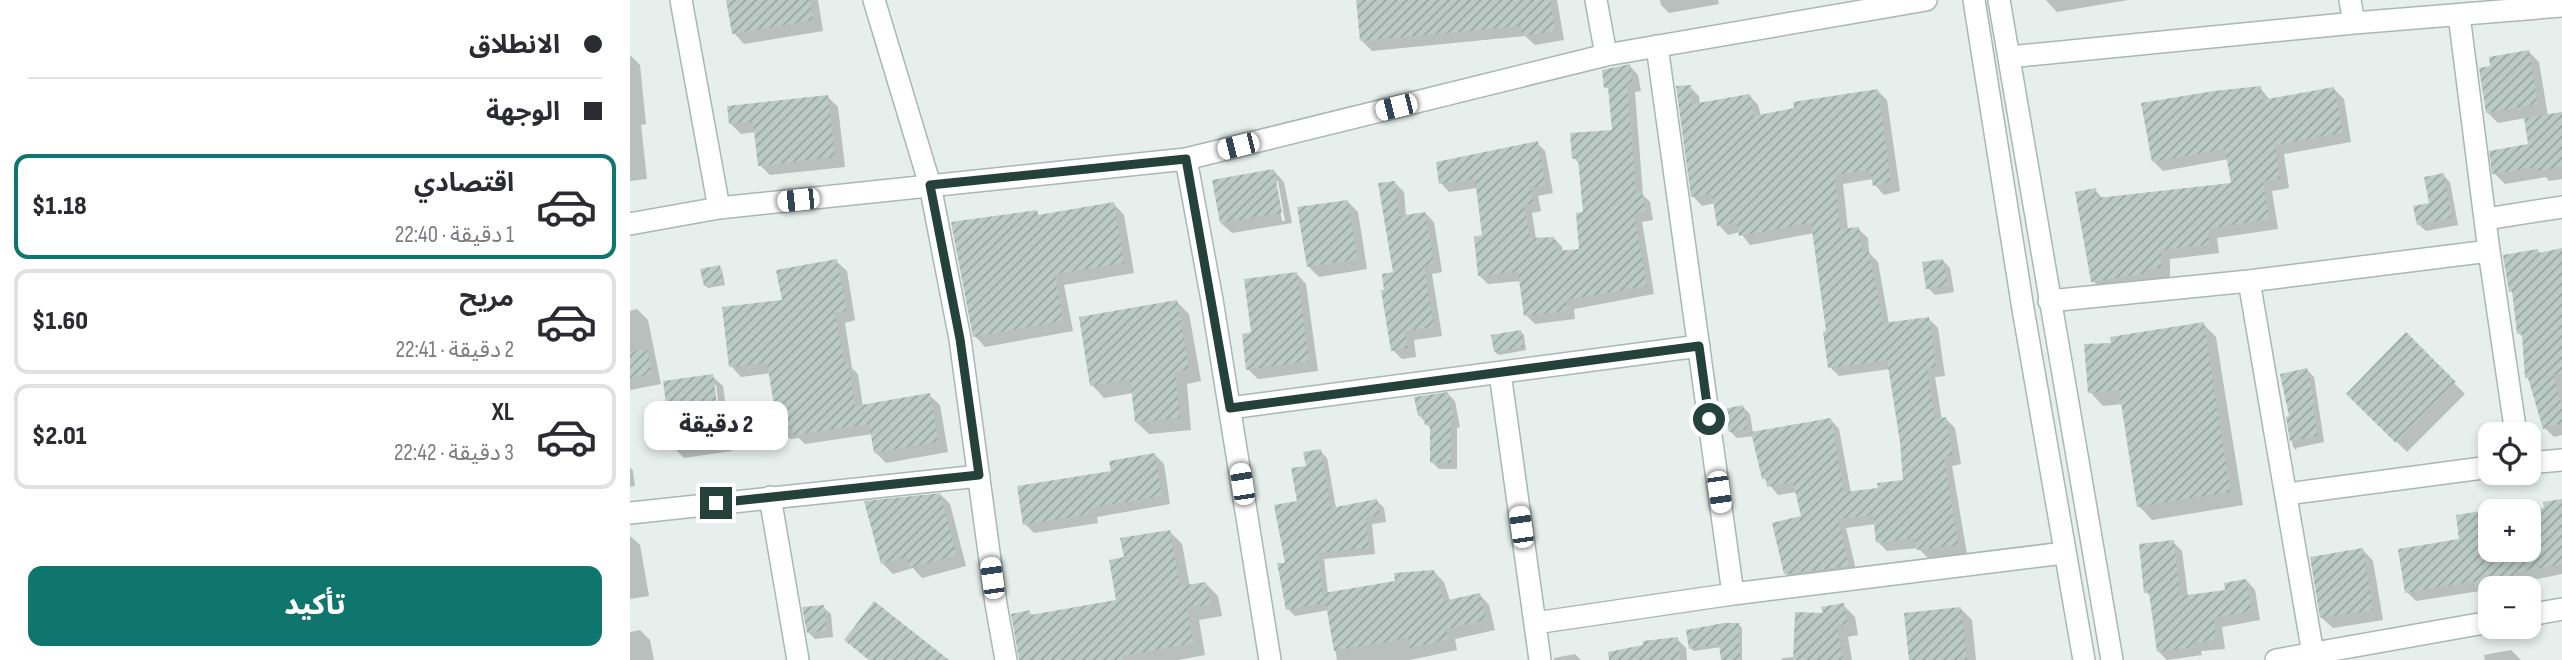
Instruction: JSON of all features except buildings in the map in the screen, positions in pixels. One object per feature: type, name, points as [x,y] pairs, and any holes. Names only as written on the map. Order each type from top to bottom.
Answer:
[{"type":"street","points":[[681,0],[719,208]]},
{"type":"street","points":[[874,0],[930,185],[960,339],[1006,660]]},
{"type":"street","points":[[1596,0],[1606,55]]},
{"type":"street","points":[[630,224],[719,208],[1186,159],[1606,55],[1926,0]]},
{"type":"street","points":[[1974,0],[2064,553],[2084,660]]},
{"type":"street","points":[[1999,0],[2112,660]]},
{"type":"street","points":[[2350,0],[2354,23]]},
{"type":"street","points":[[2009,57],[2354,23],[2562,6]]},
{"type":"street","points":[[2459,15],[2514,422]]},
{"type":"street","points":[[1657,46],[1733,594]]},
{"type":"street","points":[[1186,159],[1230,408],[1270,660]]},
{"type":"street","points":[[2486,219],[2562,207]]},
{"type":"street","points":[[2049,301],[2249,281],[2489,251]]},
{"type":"street","points":[[2249,281],[2313,654]]},
{"type":"street","points":[[1230,408],[1699,346]]},
{"type":"street","points":[[1500,373],[1540,660]]},
{"type":"street","points":[[2541,462],[2562,460]]},
{"type":"street","points":[[2286,495],[2478,469]]},
{"type":"street","points":[[630,513],[979,475]]},
{"type":"street","points":[[770,497],[798,660]]},
{"type":"street","points":[[1535,623],[1733,594],[2064,553]]},
{"type":"street","points":[[2541,613],[2562,609]]},
{"type":"street","points":[[2276,660],[2478,624]]},
{"type":"route","points":[[716,503],[979,475],[960,339],[930,185],[1186,159],[1230,408],[1699,346],[1709,419]]}]
